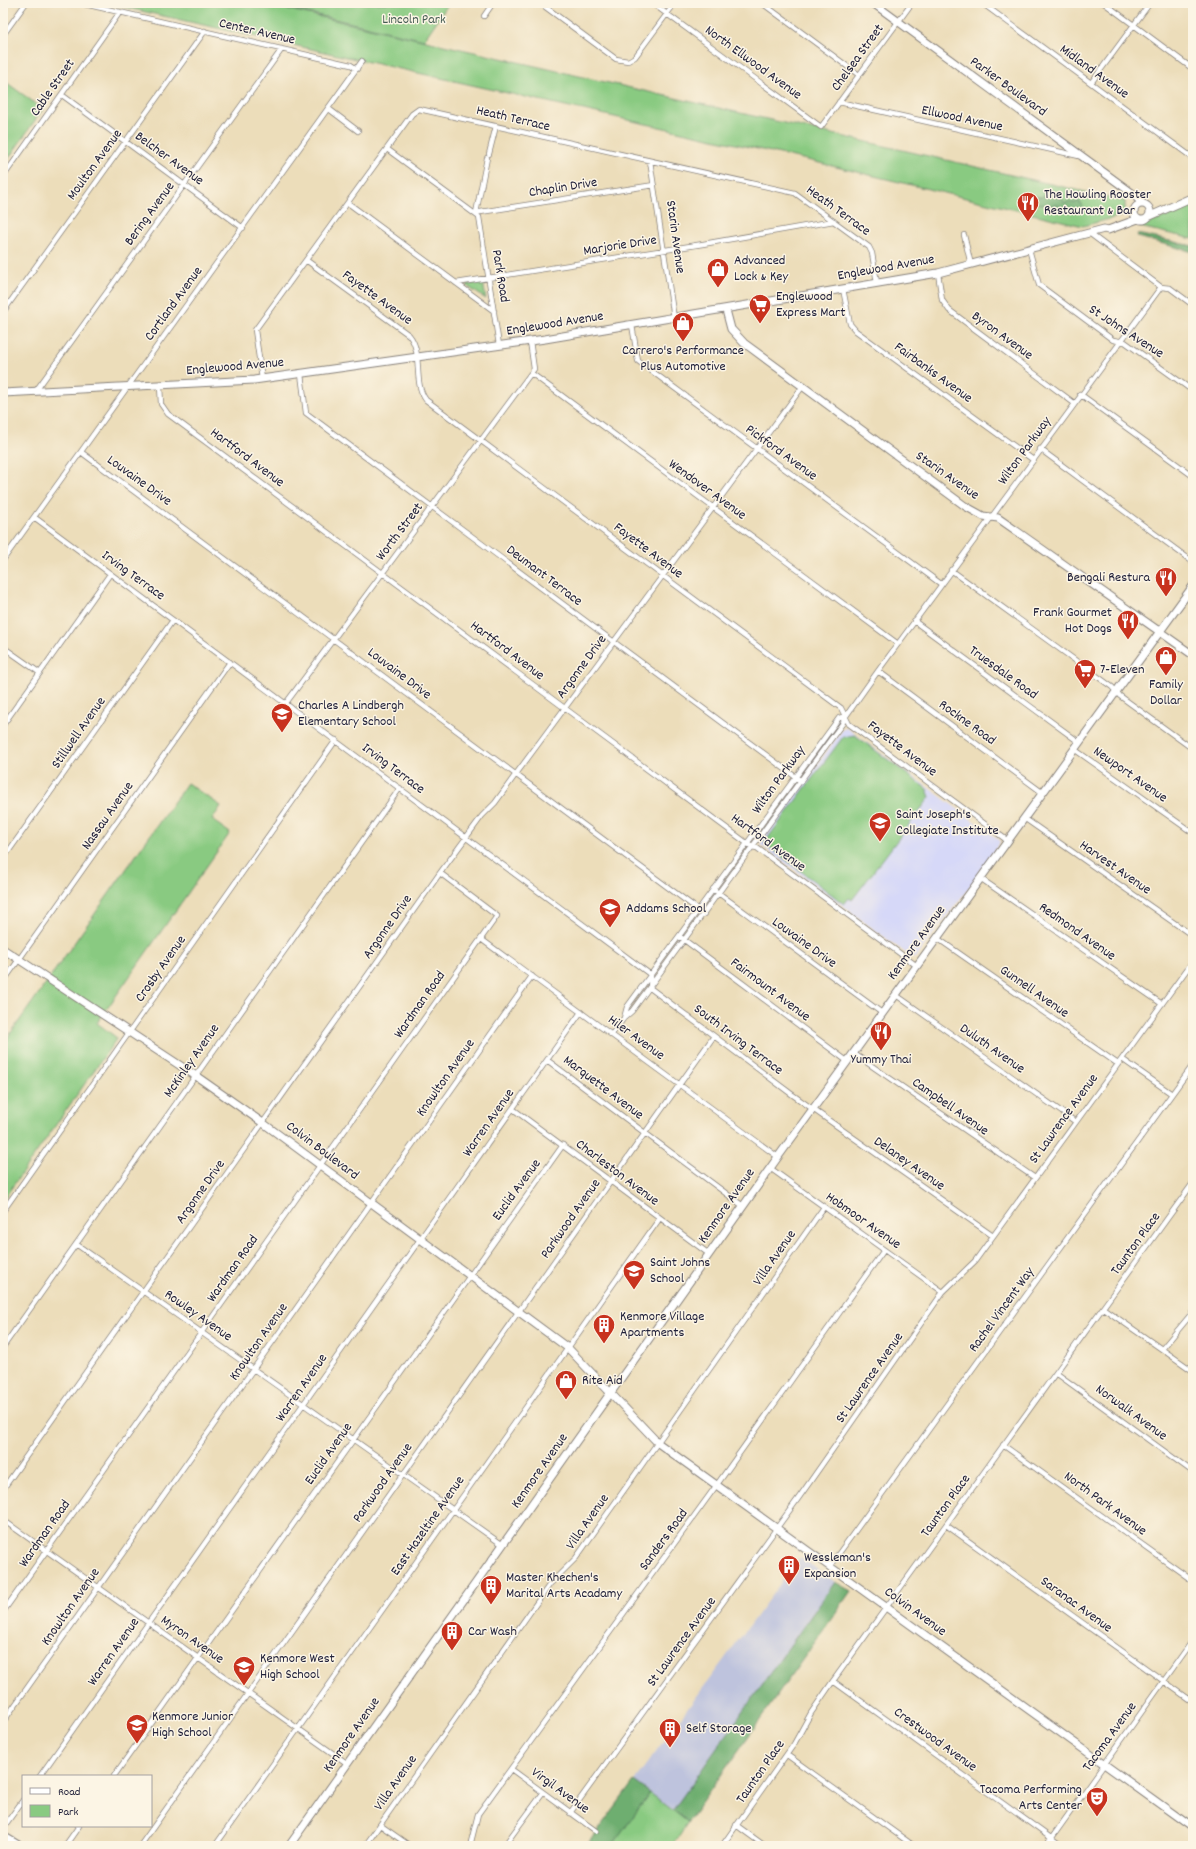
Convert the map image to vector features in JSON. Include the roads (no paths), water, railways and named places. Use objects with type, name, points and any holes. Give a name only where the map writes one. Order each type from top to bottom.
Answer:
[{"type":"street","points":[[3,35],[26,3]]},
{"type":"street","name":"Center Avenue","points":[[80,3],[351,65],[357,69]]},
{"type":"street","points":[[484,16],[493,3]]},
{"type":"street","points":[[540,3],[616,59],[623,62],[635,57],[675,3]]},
{"type":"street","name":"North Ellwood Avenue","points":[[652,3],[821,127]]},
{"type":"street","points":[[762,3],[859,75]]},
{"type":"street","name":"Parker Boulevard","points":[[873,3],[1132,193],[1144,204]]},
{"type":"street","name":"Chelsea Street","points":[[821,127],[912,3]]},
{"type":"street","name":"Midland Avenue","points":[[982,3],[1193,158]]},
{"type":"street","points":[[1104,3],[1193,69]]},
{"type":"street","points":[[1091,83],[1150,3]]},
{"type":"street","name":"Cable Street","points":[[3,177],[120,12]]},
{"type":"street","name":"Moulton Avenue","points":[[3,312],[205,31]]},
{"type":"street","name":"Bering Avenue","points":[[35,392],[282,49]]},
{"type":"street","name":"Cortland Avenue","points":[[3,560],[5,552],[34,517],[329,109],[362,61]]},
{"type":"street","name":"Belcher Avenue","points":[[62,95],[243,228]]},
{"type":"street","name":"Ellwood Avenue","points":[[839,102],[1080,156]]},
{"type":"street","points":[[329,109],[358,131]]},
{"type":"street","name":"Heath Terrace","points":[[262,379],[255,330],[412,114],[418,109],[794,193],[834,221],[871,250],[877,283]]},
{"type":"street","points":[[387,149],[475,213],[496,126]]},
{"type":"street","name":"Starin Avenue","points":[[650,161],[674,318]]},
{"type":"street","name":"Chaplin Drive","points":[[475,213],[654,185]]},
{"type":"street","points":[[1128,191],[1133,202],[1135,214]]},
{"type":"street","name":"Englewood Avenue","points":[[1135,214],[1143,220],[1166,208],[1193,197]]},
{"type":"street","points":[[348,203],[494,311]]},
{"type":"street","points":[[1144,204],[1166,208]]},
{"type":"street","points":[[1144,204],[1150,212],[1148,217]]},
{"type":"street","name":"Englewood Avenue","points":[[3,393],[160,386],[262,379],[530,341],[726,310],[938,273],[971,265],[1104,229],[1112,229],[1135,214],[1137,205],[1144,204]]},
{"type":"street","name":"Park Road","points":[[475,213],[479,217],[499,345]]},
{"type":"street","name":"Marjorie Drive","points":[[456,283],[834,221]]},
{"type":"street","points":[[1089,233],[1161,287],[1170,288],[1193,305]]},
{"type":"street","points":[[964,235],[971,265]]},
{"type":"street","name":"St Johns Avenue","points":[[1030,249],[1039,285],[1113,340],[1125,342],[1193,391]]},
{"type":"street","name":"Fayette Avenue","points":[[306,260],[409,335],[414,343],[423,396],[481,441],[841,708],[849,724],[1008,841]]},
{"type":"street","name":"Byron Avenue","points":[[938,273],[942,300],[949,310],[1074,402]]},
{"type":"street","points":[[1161,287],[1080,394],[1193,476]]},
{"type":"street","name":"Fairbanks Avenue","points":[[843,289],[849,320],[856,331],[1032,459]]},
{"type":"street","name":"Starin Avenue","points":[[726,310],[731,329],[736,336],[965,506],[983,516],[998,518],[1193,655]]},
{"type":"street","name":"Pickford Avenue","points":[[632,325],[638,361],[941,584]]},
{"type":"street","points":[[530,341],[534,368],[531,373]]},
{"type":"street","name":"Worth Street","points":[[286,703],[531,373]]},
{"type":"street","name":"Wendover Avenue","points":[[531,373],[898,644]]},
{"type":"street","name":"Deumant Terrace","points":[[301,374],[306,413],[801,781]]},
{"type":"street","name":"Hartford Avenue","points":[[160,386],[162,404],[168,414],[752,847],[757,848],[917,966]]},
{"type":"street","name":"Argonne Drive","points":[[3,1490],[440,873],[516,774],[803,386]]},
{"type":"street","name":"Wilton Parkway","points":[[612,1034],[624,1018],[632,1012],[685,941],[842,724],[846,716],[914,621],[1080,394]]},
{"type":"street","points":[[1040,449],[1193,562]]},
{"type":"street","name":"Louvaine Drive","points":[[81,452],[704,914]]},
{"type":"street","name":"Irving Terrace","points":[[34,517],[651,975]]},
{"type":"street","points":[[951,570],[1193,749]]},
{"type":"street","points":[[3,725],[110,574]]},
{"type":"street","name":"Kenmore Avenue","points":[[289,1846],[812,1109],[1193,586]]},
{"type":"street","name":"Stillwell Avenue","points":[[3,859],[173,620]]},
{"type":"street","name":"Truesdale Road","points":[[914,621],[1079,742]]},
{"type":"street","points":[[3,647],[40,674]]},
{"type":"street","name":"Nassau Avenue","points":[[3,982],[230,662]]},
{"type":"street","name":"Rockne Road","points":[[878,671],[1043,793]]},
{"type":"street","name":"Wilton Parkway","points":[[624,1018],[628,1007],[795,776],[840,718],[846,716]]},
{"type":"street","name":"Crosby Avenue","points":[[3,1211],[336,740]]},
{"type":"street","name":"Newport Avenue","points":[[1074,749],[1193,833]]},
{"type":"street","name":"McKinley Avenue","points":[[3,1347],[400,788]]},
{"type":"street","name":"Harvest Avenue","points":[[1024,818],[1193,936]]},
{"type":"street","name":"Wardman Road","points":[[3,1612],[497,916],[440,873]]},
{"type":"street","name":"Redmond Avenue","points":[[980,878],[1162,1004]]},
{"type":"street","name":"Louvaine Drive","points":[[713,890],[882,1014]]},
{"type":"street","name":"Fairmount Avenue","points":[[679,936],[847,1061]]},
{"type":"street","name":"Gunnell Avenue","points":[[937,938],[1118,1064]]},
{"type":"street","name":"Hiler Avenue","points":[[481,939],[778,1157]]},
{"type":"street","name":"Colvin Boulevard","points":[[3,949],[196,1076],[263,1123],[568,1348],[610,1394]]},
{"type":"street","name":"St Lawrence Avenue","points":[[570,1813],[776,1528],[943,1292],[971,1266],[1193,961]]},
{"type":"street","points":[[650,988],[651,975]]},
{"type":"street","name":"Knowlton Avenue","points":[[3,1722],[532,976]]},
{"type":"street","name":"South Irving Terrace","points":[[650,988],[812,1109]]},
{"type":"street","name":"Duluth Avenue","points":[[896,995],[1076,1122]]},
{"type":"street","name":"Warren Avenue","points":[[41,1775],[582,1012]]},
{"type":"street","name":"Parkwood Avenue","points":[[140,1846],[714,1036]]},
{"type":"street","name":"Campbell Avenue","points":[[853,1053],[1035,1178]]},
{"type":"street","points":[[1122,1059],[1172,1094]]},
{"type":"street","name":"Marquette Avenue","points":[[547,1060],[743,1206]]},
{"type":"street","name":"Rachel Vincent Way","points":[[829,1567],[1193,1065]]},
{"type":"street","name":"Charleston Avenue","points":[[513,1109],[708,1254]]},
{"type":"street","name":"Delaney Avenue","points":[[812,1109],[993,1236]]},
{"type":"street","name":"Euclid Avenue","points":[[115,1775],[563,1145]]},
{"type":"street","name":"Hobmoor Avenue","points":[[770,1168],[943,1292]]},
{"type":"street","name":"Taunton Place","points":[[722,1846],[787,1755],[811,1713],[833,1681],[1193,1183]]},
{"type":"street","name":"Villa Avenue","points":[[365,1846],[550,1584],[573,1562],[824,1207]]},
{"type":"street","name":"East Hazeltine Avenue","points":[[215,1846],[660,1218]]},
{"type":"street","name":"Rowley Avenue","points":[[76,1244],[503,1545]]},
{"type":"street","name":"Sanders Road","points":[[470,1846],[478,1814],[716,1486],[884,1250]]},
{"type":"street","points":[[1103,1308],[1193,1371]]},
{"type":"street","points":[[1162,1349],[1193,1312]]},
{"type":"street","name":"Norwalk Avenue","points":[[1056,1373],[1193,1472]]},
{"type":"street","name":"Colvin Avenue","points":[[610,1394],[658,1442],[716,1486],[1193,1828]]},
{"type":"street","name":"North Park Avenue","points":[[1004,1445],[1193,1581]]},
{"type":"street","name":"Myron Avenue","points":[[3,1520],[348,1764]]},
{"type":"street","name":"Saranac Avenue","points":[[946,1525],[1193,1702]]},
{"type":"street","name":"Tacoma Avenue","points":[[1046,1846],[1193,1640]]},
{"type":"street","name":"Crestwood Avenue","points":[[833,1681],[1062,1846]]},
{"type":"street","points":[[787,1755],[914,1846]]},
{"type":"street","name":"Virgil Avenue","points":[[511,1769],[596,1831]]},
{"type":"street","points":[[504,1846],[543,1793]]},
{"type":"street","points":[[3,1828],[22,1801]]},
{"type":"street","points":[[380,1825],[410,1846]]},
{"type":"street","points":[[736,1826],[765,1846]]},
{"type":"street","points":[[65,1846],[78,1827]]},
{"type":"street","points":[[3,1836],[20,1846]]},
{"type":"place","name":"The Howling Rooster Restaurant & Bar","points":[[1028,222]]},
{"type":"place","name":"Advanced Lock & Key","points":[[718,288]]},
{"type":"place","name":"Englewood Express Mart","points":[[760,324]]},
{"type":"place","name":"Carrero's Performance Plus Automotive","points":[[683,342]]},
{"type":"place","name":"Bengali Restura","points":[[1166,598]]},
{"type":"place","name":"Frank Gourmet Hot Dogs","points":[[1128,640]]},
{"type":"place","name":"Family Dollar","points":[[1166,676]]},
{"type":"place","name":"7-Eleven","points":[[1085,690]]},
{"type":"place","name":"Charles A Lindbergh Elementary School","points":[[282,734]]},
{"type":"place","name":"Saint Joseph's Collegiate Institute","points":[[880,842]]},
{"type":"place","name":"Addams School","points":[[610,928]]},
{"type":"place","name":"Yummy Thai","points":[[881,1052]]},
{"type":"place","name":"Saint Johns School","points":[[634,1290]]},
{"type":"place","name":"Kenmore Village Apartments","points":[[604,1344]]},
{"type":"place","name":"Rite Aid","points":[[566,1400]]},
{"type":"place","name":"Wessleman's Expansion","points":[[789,1586]]},
{"type":"place","name":"Master Khechen's Marital Arts Acadamy","points":[[491,1606]]},
{"type":"place","name":"Car Wash","points":[[452,1652]]},
{"type":"place","name":"Kenmore West High School","points":[[244,1686]]},
{"type":"place","name":"Kenmore Junior High School","points":[[137,1744]]},
{"type":"place","name":"Self Storage","points":[[670,1748]]},
{"type":"place","name":"Tacoma Performing Arts Center","points":[[1097,1818]]},
{"type":"park label","name":"Lincoln Park","points":[[414,20]]}]
